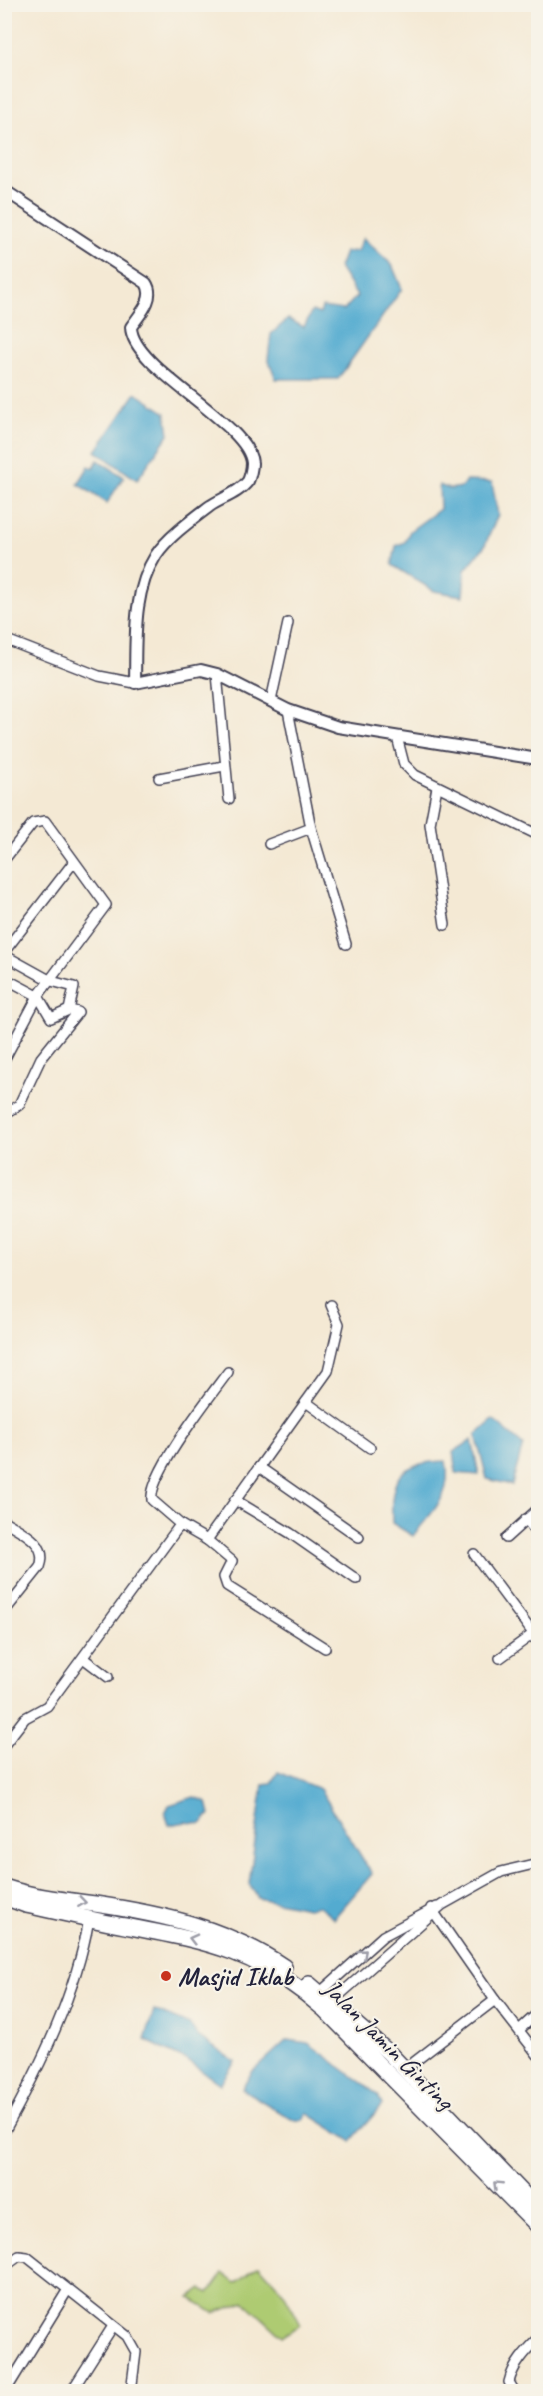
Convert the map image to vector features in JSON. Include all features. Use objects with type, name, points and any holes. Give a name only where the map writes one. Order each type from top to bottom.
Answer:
[{"type":"highway","name":"Jalan Jamin Ginting","points":[[4,1887],[36,1896],[184,1921],[263,1953],[405,2069],[538,2209]]},
{"type":"highway","name":"Jalan Jamin Ginting","points":[[4,1897],[94,1920],[220,1946],[263,1965],[322,2001],[538,2226]]},
{"type":"street","points":[[4,190],[146,283],[150,289],[149,298],[131,327],[133,340],[161,370],[239,438],[252,463],[249,479],[241,488],[211,506],[169,542],[152,563],[140,592],[135,683]]},
{"type":"street","points":[[271,701],[288,622]]},
{"type":"street","points":[[4,639],[99,676],[135,683],[201,670],[217,674],[288,710],[338,727],[538,759]]},
{"type":"street","points":[[217,674],[224,766],[229,799]]},
{"type":"street","points":[[288,710],[311,828],[346,944]]},
{"type":"street","points":[[397,737],[407,768],[437,787],[538,835]]},
{"type":"street","points":[[159,778],[224,766]]},
{"type":"street","points":[[437,787],[430,824],[445,925]]},
{"type":"street","points":[[4,860],[33,823],[45,821],[73,863],[106,904],[38,996],[4,1060]]},
{"type":"street","points":[[269,844],[311,828]]},
{"type":"street","points":[[69,1010],[74,987],[51,981],[4,954],[73,863]]},
{"type":"street","points":[[4,978],[38,996],[51,1018],[69,1010],[78,1012],[41,1058],[19,1105],[4,1114]]},
{"type":"street","points":[[207,1540],[331,1365],[339,1324],[331,1305]]},
{"type":"street","points":[[228,1372],[173,1450],[151,1492],[152,1500],[181,1525],[207,1540],[232,1561],[224,1577],[227,1586],[325,1648]]},
{"type":"street","points":[[306,1402],[370,1448]]},
{"type":"street","points":[[259,1467],[359,1537]]},
{"type":"street","points":[[235,1500],[290,1533],[356,1579]]},
{"type":"street","points":[[506,1538],[538,1509]]},
{"type":"street","points":[[526,1519],[538,1535]]},
{"type":"street","points":[[4,1521],[34,1540],[40,1547],[43,1559],[40,1567],[4,1612]]},
{"type":"street","points":[[4,1746],[25,1718],[47,1706],[181,1525]]},
{"type":"street","points":[[474,1554],[536,1637],[500,1658]]},
{"type":"street","points":[[82,1658],[108,1677]]},
{"type":"street","points":[[322,2001],[383,1936],[433,1911],[501,1872],[538,1863]]},
{"type":"street","points":[[322,2001],[394,1945],[433,1911]]},
{"type":"street","points":[[433,1911],[495,2000],[538,2055]]},
{"type":"street","points":[[4,2132],[29,2087],[64,2010],[94,1920]]},
{"type":"street","points":[[405,2069],[495,2000]]},
{"type":"street","points":[[519,2030],[538,2013]]},
{"type":"street","points":[[4,2267],[19,2256],[27,2257],[131,2341],[136,2352],[131,2391]]},
{"type":"street","points":[[6,2391],[67,2290]]},
{"type":"street","points":[[71,2391],[113,2326]]},
{"type":"street","points":[[515,2391],[509,2382],[510,2377],[523,2354],[538,2339]]},
{"type":"green space","points":[[259,2265],[284,2293],[301,2325],[282,2336],[245,2302],[214,2313],[190,2298],[202,2289],[209,2293],[223,2273],[236,2283]]},
{"type":"water","points":[[363,238],[392,265],[402,289],[338,379],[276,379],[268,359],[271,334],[288,319],[304,327],[312,311],[320,314],[322,307],[344,310],[357,296],[339,268],[345,252],[357,251]]},
{"type":"water","points":[[136,393],[166,413],[169,434],[137,480],[96,451]]},
{"type":"water","points":[[98,460],[124,477],[107,503],[78,484],[89,466],[93,468]]},
{"type":"water","points":[[466,481],[492,482],[498,515],[484,547],[465,570],[463,596],[434,591],[392,565],[396,546],[405,542],[410,531],[440,509],[439,485],[449,489],[462,487]]},
{"type":"water","points":[[493,1420],[523,1445],[512,1485],[487,1479],[476,1435]]},
{"type":"water","points":[[472,1440],[479,1475],[456,1473],[453,1452]]},
{"type":"water","points":[[446,1461],[447,1484],[444,1493],[440,1502],[413,1536],[392,1523],[393,1494],[400,1475],[417,1465]]},
{"type":"water","points":[[278,1772],[320,1789],[372,1874],[334,1918],[319,1906],[307,1908],[258,1898],[249,1884],[263,1784],[271,1783]]},
{"type":"water","points":[[194,1797],[207,1802],[210,1814],[201,1824],[186,1822],[169,1825],[165,1813],[169,1805]]},
{"type":"water","points":[[154,2010],[190,2025],[198,2036],[235,2062],[220,2084],[186,2060],[145,2040]]},
{"type":"water","points":[[287,2040],[308,2043],[378,2095],[382,2105],[351,2141],[307,2113],[303,2120],[293,2120],[242,2089],[252,2072]]},
{"type":"place","name":"Masjid Iklab","points":[[166,1976]]}]
